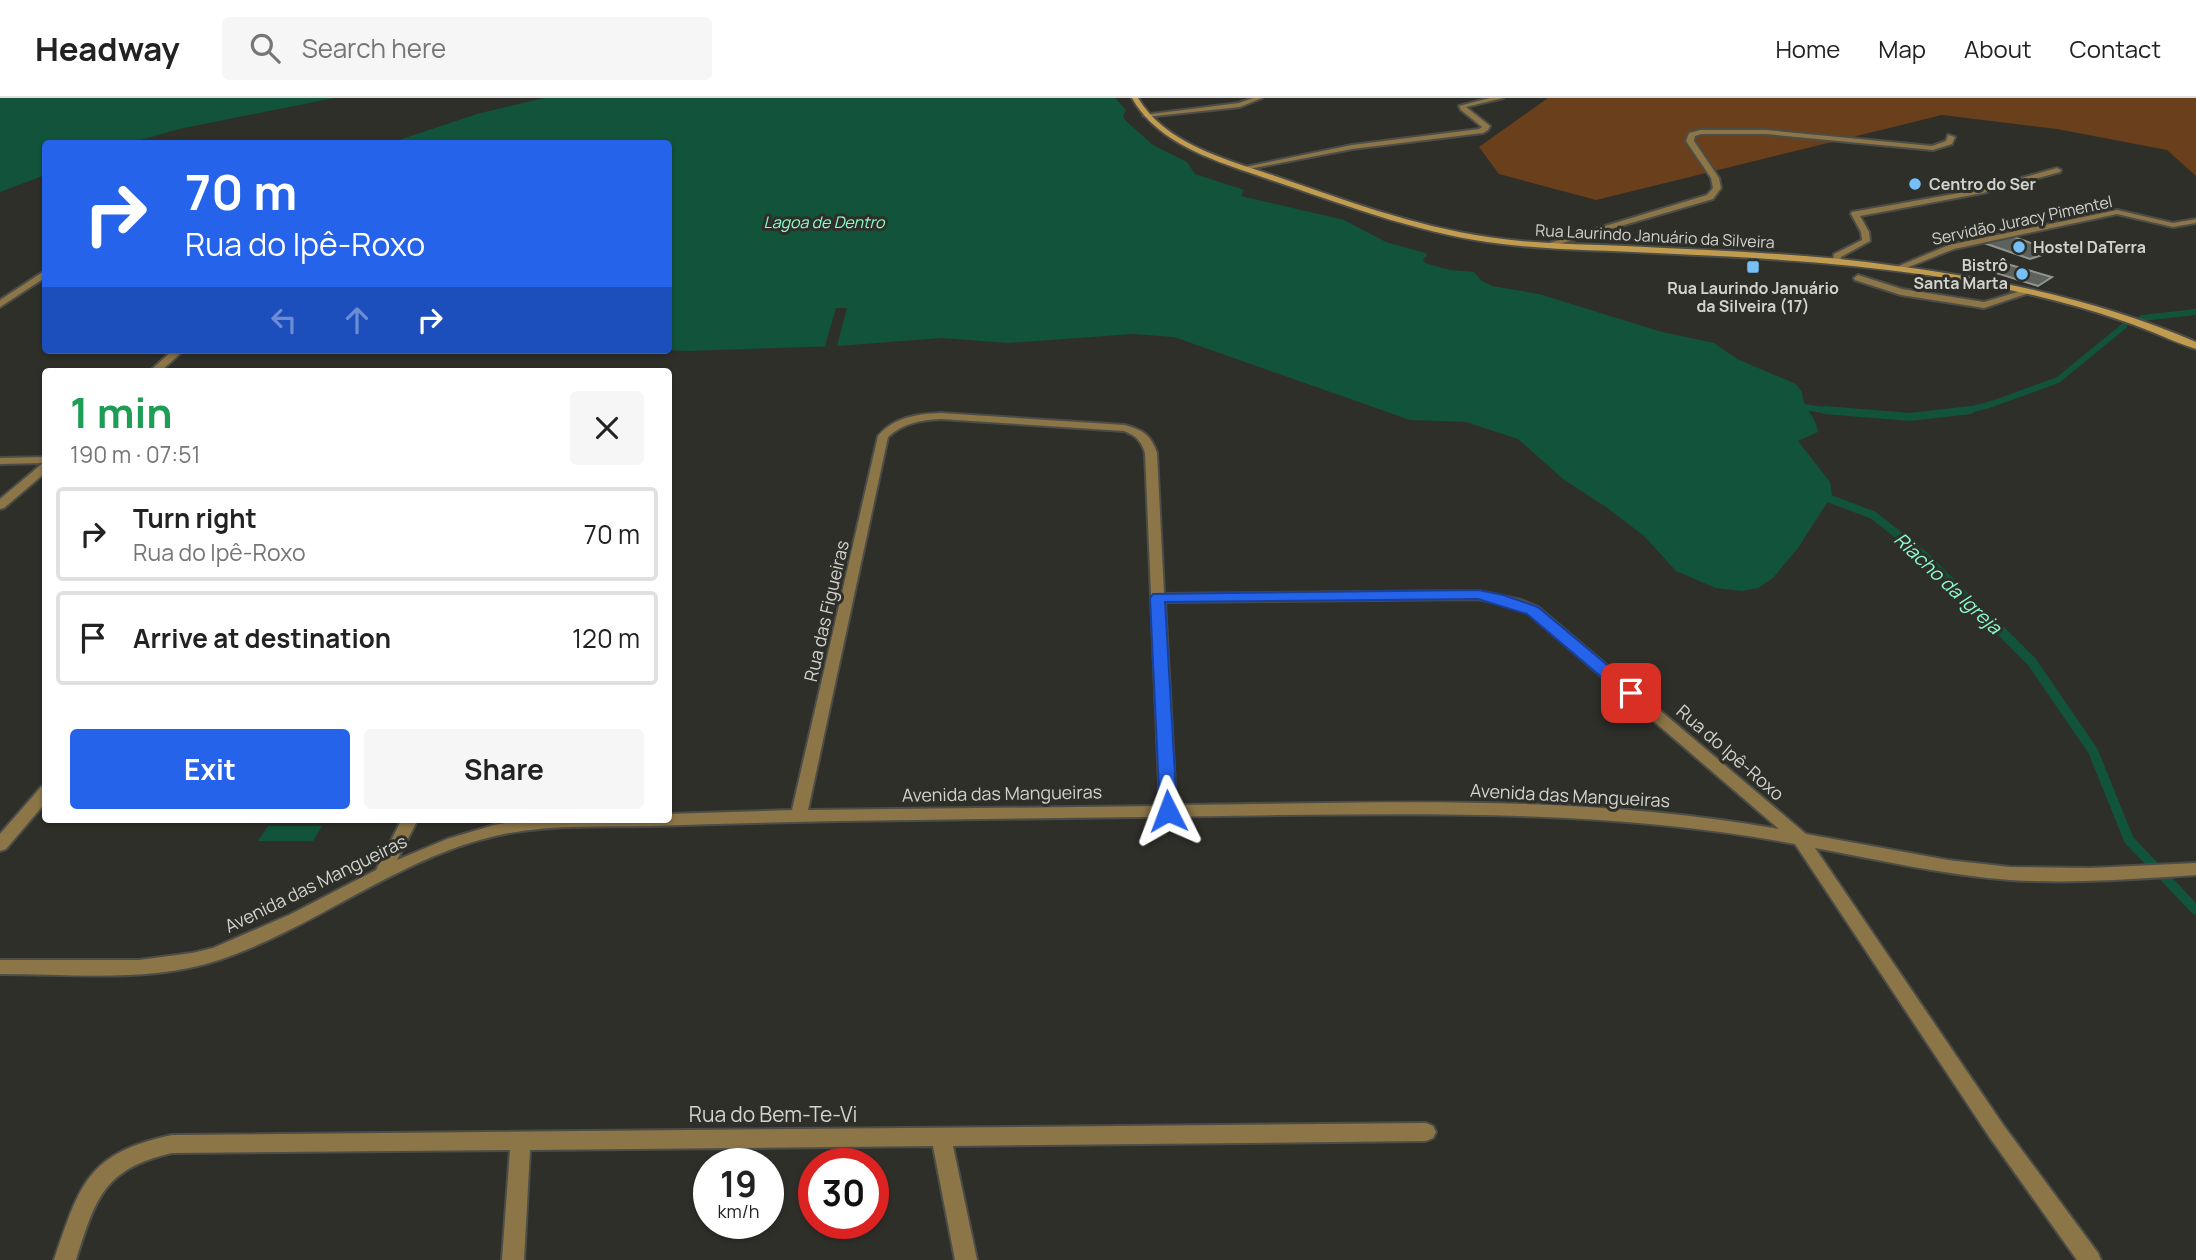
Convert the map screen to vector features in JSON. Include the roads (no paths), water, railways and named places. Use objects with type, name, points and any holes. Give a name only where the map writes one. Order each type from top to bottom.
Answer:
[{"type":"main road","name":"Rua Laurindo Januário da Silveira","points":[[1135,98],[1146,115],[1192,146],[1244,168],[1435,228],[1488,239],[1552,245],[1837,261],[1898,268],[2024,292],[2103,312],[2196,346]]},
{"type":"street","points":[[1146,115],[1240,106],[1259,98]]},
{"type":"street","points":[[1244,168],[1352,147],[1480,131],[1486,129],[1486,126],[1462,106],[1500,98]]},
{"type":"street","points":[[1552,245],[1710,197],[1717,188],[1715,178],[1690,141],[1692,135],[1700,132],[1766,132],[1933,148],[1949,142],[1951,137]]},
{"type":"street","points":[[1837,261],[1842,253],[1866,241],[1855,214],[1983,191],[2057,170]]},
{"type":"street","name":"Servidão Juracy Pimentel","points":[[1898,268],[1952,247],[2116,212],[2173,225],[2196,221]]},
{"type":"street","points":[[0,304],[42,276]]},
{"type":"street","points":[[1858,278],[1901,292],[1983,304],[2024,292]]},
{"type":"street","points":[[158,368],[174,354]]},
{"type":"street","name":"Rua das Figueiras","points":[[799,816],[883,436],[902,422],[919,417],[941,416],[1107,426],[1139,433],[1147,441],[1152,453],[1158,598]]},
{"type":"street","points":[[0,461],[42,460]]},
{"type":"street","points":[[0,505],[42,469]]},
{"type":"street","name":"Rua do Ipê-Roxo","points":[[1158,598],[1478,595],[1516,603],[1547,621],[1800,838],[1997,1132],[2090,1260]]},
{"type":"street","points":[[1158,598],[1168,811]]},
{"type":"street","points":[[0,845],[42,796]]},
{"type":"street","name":"Avenida das Mangueiras","points":[[672,820],[799,816],[1495,809],[1690,822],[1800,838],[1984,871],[2075,874],[2191,870]]},
{"type":"street","points":[[383,872],[408,823]]},
{"type":"street","name":"Avenida das Mangueiras","points":[[0,967],[159,965],[187,962],[253,939],[383,872],[467,836],[506,826],[594,823]]},
{"type":"street","name":"Rua do Bem-Te-Vi","points":[[65,1260],[86,1199],[100,1177],[123,1158],[146,1148],[172,1144],[1426,1132]]},
{"type":"street","points":[[941,1136],[966,1260]]},
{"type":"street","points":[[513,1260],[521,1140]]},
{"type":"water","points":[[0,98],[334,98],[179,129],[140,140],[42,140],[42,176],[0,192]]},
{"type":"water","name":"Lagoa de Dentro","points":[[544,98],[1115,98],[1126,110],[1123,117],[1126,121],[1153,145],[1187,162],[1195,174],[1244,190],[1241,196],[1344,220],[1386,242],[1425,253],[1425,263],[1450,270],[1474,272],[1482,281],[1492,286],[1539,294],[1662,332],[1714,343],[1737,359],[1796,384],[1802,392],[1804,403],[1818,432],[1798,441],[1830,482],[1832,495],[1798,548],[1773,578],[1758,588],[1742,591],[1716,588],[1676,571],[1644,536],[1563,479],[1518,439],[1466,422],[1410,420],[1174,337],[1133,334],[1008,343],[942,338],[837,346],[672,350],[672,140],[399,140],[477,114]]},
{"type":"water","points":[[268,826],[322,826],[313,841],[258,841]]},
{"type":"waterway","points":[[2142,318],[2196,312]]},
{"type":"waterway","points":[[1969,410],[2058,380],[2124,326]]},
{"type":"waterway","points":[[1796,406],[1839,412]]},
{"type":"waterway","points":[[1825,410],[1910,417],[1969,410]]},
{"type":"waterway","points":[[1962,412],[1969,410]]},
{"type":"waterway","name":"Riacho da Igreja","points":[[1817,494],[1873,515],[1925,556],[2002,632]]},
{"type":"waterway","name":"Riacho da Igreja","points":[[2002,632],[2032,662],[2093,751],[2129,840],[2196,910]]},
{"type":"place","name":"Centro do Ser","points":[[1915,184]]},
{"type":"place","name":"Hostel DaTerra","points":[[2019,247]]},
{"type":"place","name":"Rua Laurindo Januário da Silveira (17)","points":[[1753,267]]},
{"type":"place","name":"Bistrô Santa Marta","points":[[2022,274]]}]
